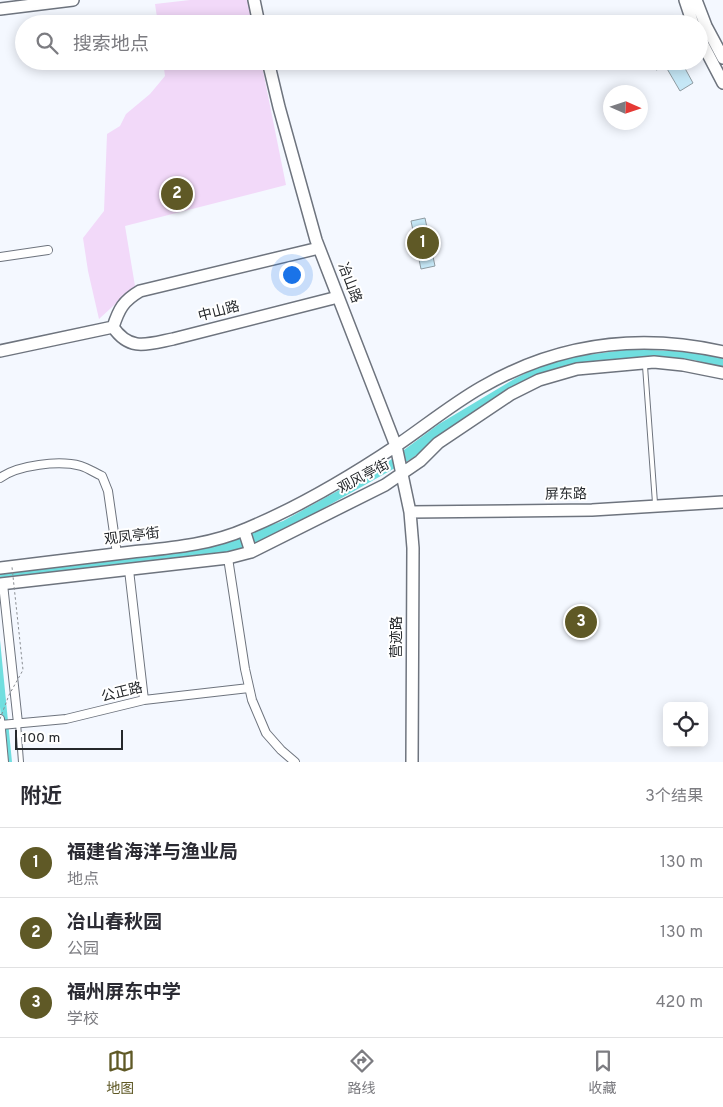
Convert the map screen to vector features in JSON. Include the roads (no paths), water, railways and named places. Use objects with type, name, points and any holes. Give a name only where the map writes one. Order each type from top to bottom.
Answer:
[{"type":"street","points":[[0,9],[73,0]]},
{"type":"street","points":[[254,0],[258,15]]},
{"type":"street","points":[[685,0],[690,15]]},
{"type":"street","points":[[696,0],[702,15]]},
{"type":"street","points":[[708,30],[723,58]]},
{"type":"street","points":[[708,55],[723,83]]},
{"type":"street","name":"冶山路","points":[[270,70],[319,248],[396,446],[410,512]]},
{"type":"street","points":[[0,351],[113,327],[118,313],[126,300],[140,291],[319,248]]},
{"type":"street","points":[[0,257],[48,250]]},
{"type":"street","name":"中山路","points":[[113,327],[121,338],[133,344],[149,344],[338,296]]},
{"type":"street","name":"观风亭街","points":[[244,530],[302,503],[356,472],[482,386],[532,362],[578,349],[633,343],[684,345],[723,352]]},
{"type":"street","name":"观风亭街","points":[[1,584],[228,558],[251,552],[385,484],[420,461],[438,443],[511,394],[539,380],[577,369],[645,363],[683,365],[723,373]]},
{"type":"street","points":[[0,478],[9,472],[28,467],[54,464],[80,466],[102,476],[108,491],[117,554]]},
{"type":"street","name":"屏东路","points":[[410,512],[592,510],[723,502]]},
{"type":"street","name":"营迹路","points":[[410,512],[412,548],[412,762]]},
{"type":"street","points":[[244,530],[251,552]]},
{"type":"street","name":"观凤亭街","points":[[0,568],[213,540],[244,530]]},
{"type":"street","points":[[228,558],[249,688],[266,733],[295,762]]},
{"type":"street","points":[[129,570],[144,700]]},
{"type":"street","points":[[1,584],[14,723]]},
{"type":"street","name":"公正路","points":[[1,725],[66,719],[144,700],[249,688]]},
{"type":"street","points":[[0,719],[4,762]]},
{"type":"lane","points":[[645,363],[655,506]]},
{"type":"lane","points":[[14,723],[21,762]]},
{"type":"water","points":[[631,349],[693,352],[723,358],[723,368],[694,360],[634,359],[507,392],[472,413],[411,459],[260,544],[219,556],[0,581],[0,573],[196,550],[283,521],[381,467],[439,424],[516,378],[542,365],[573,357]]},
{"type":"water","points":[[0,640],[12,762],[5,762],[0,707]]},
{"type":"place","name":"冶山春秋园","points":[[177,194]]},
{"type":"place","name":"福建省海洋与渔业局","points":[[423,243]]},
{"type":"place","name":"福州屏东中学","points":[[581,622]]}]
